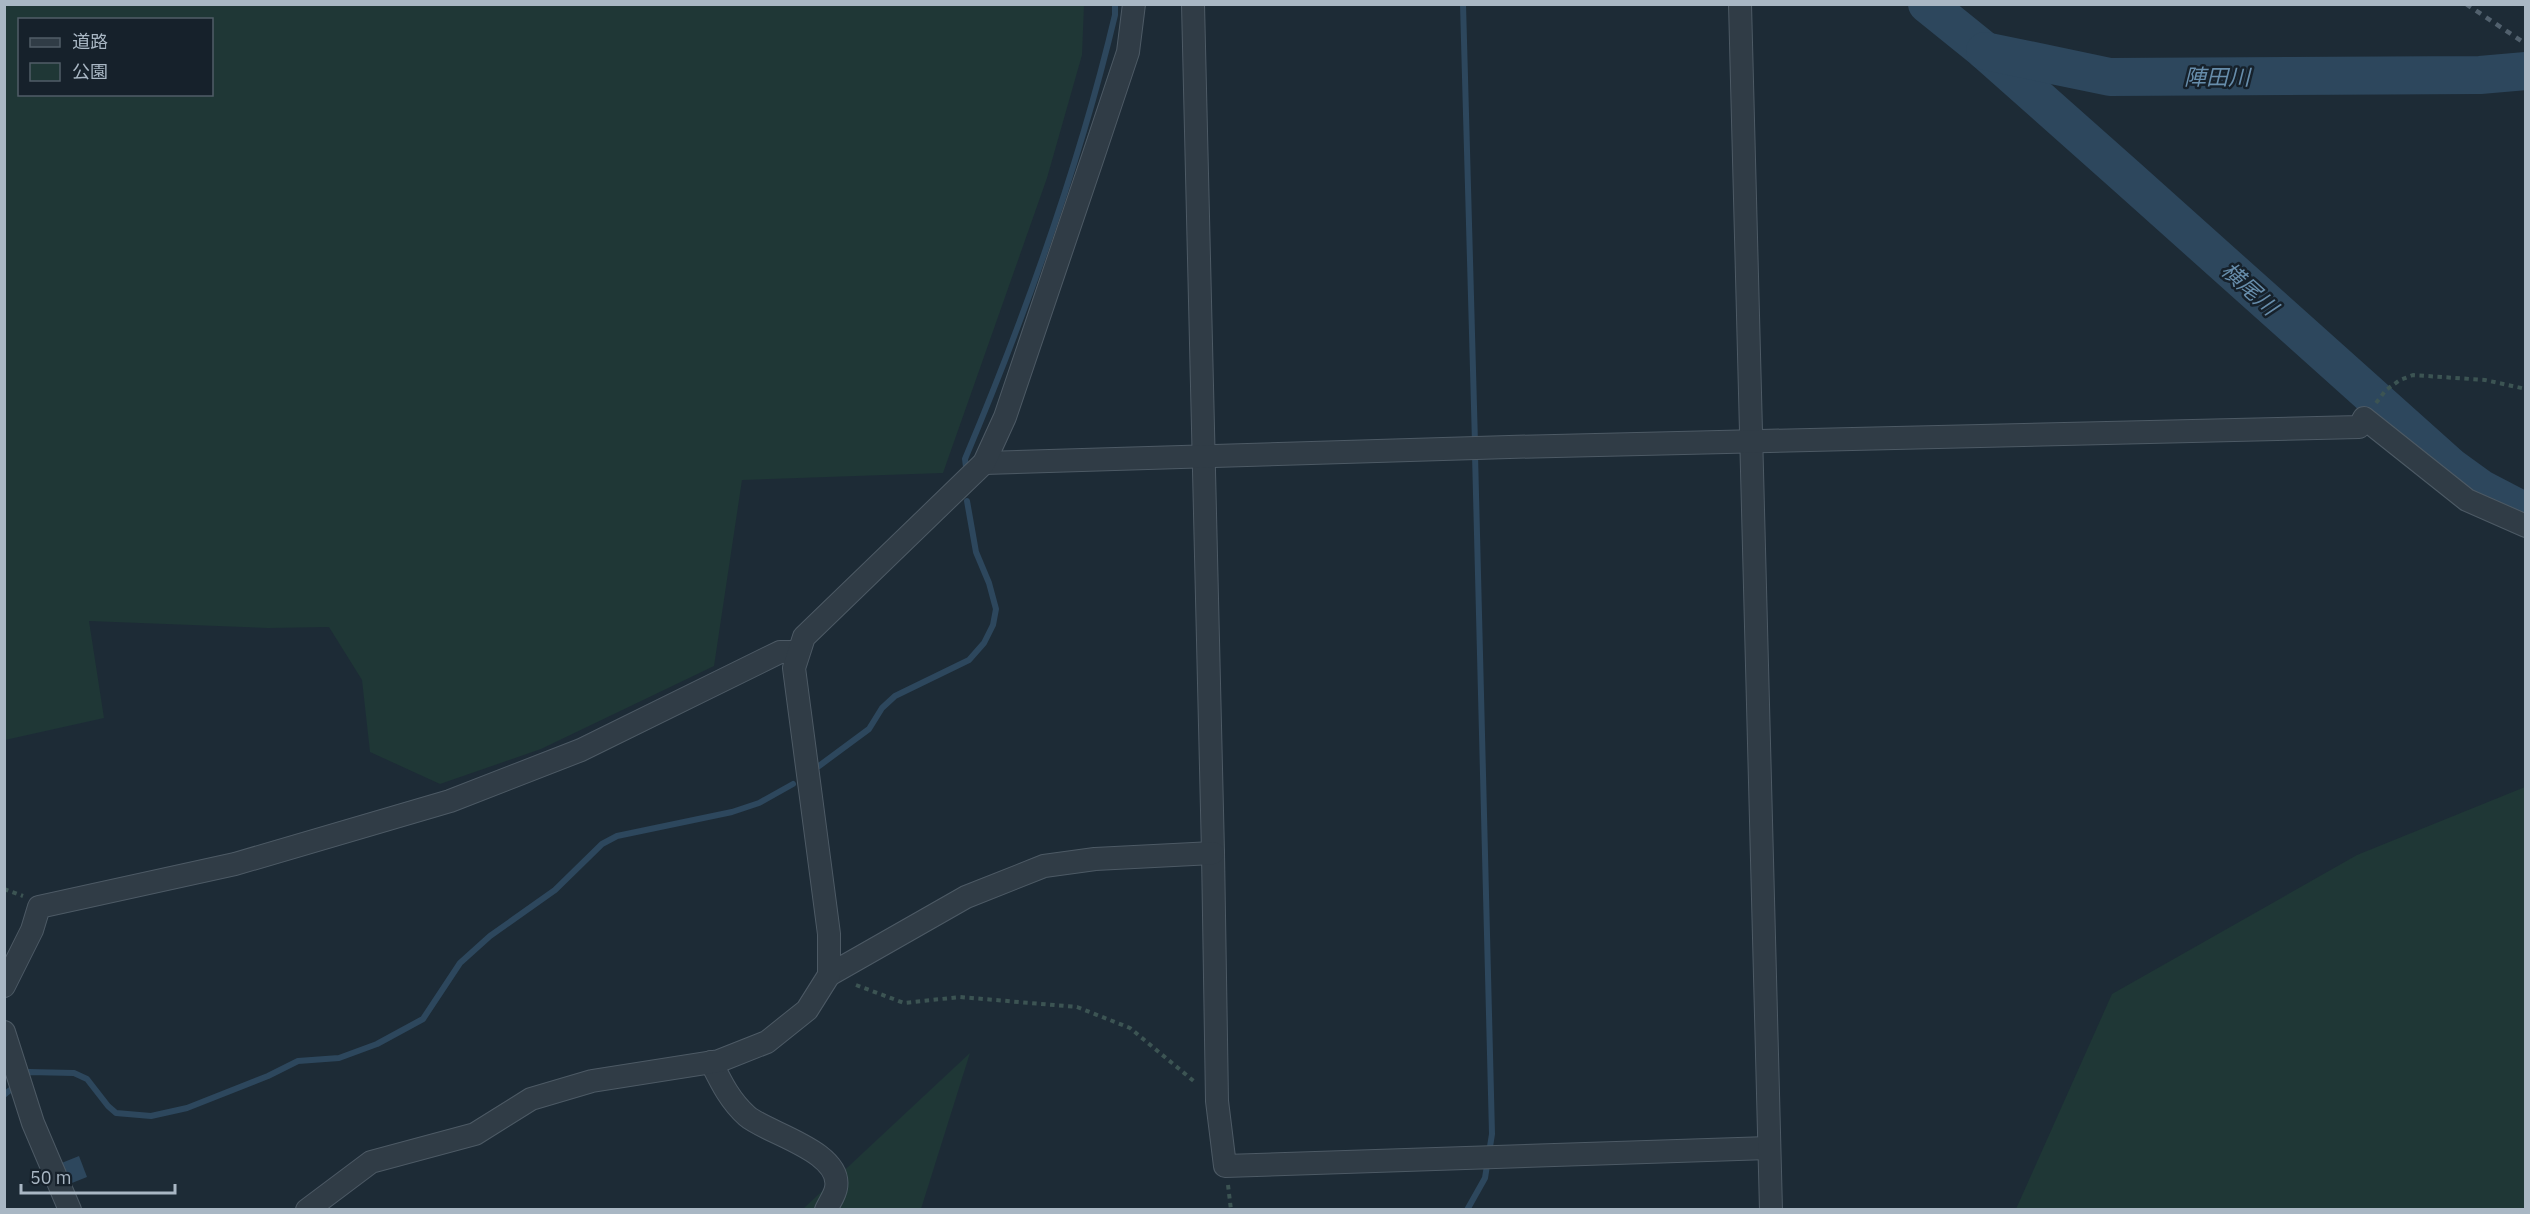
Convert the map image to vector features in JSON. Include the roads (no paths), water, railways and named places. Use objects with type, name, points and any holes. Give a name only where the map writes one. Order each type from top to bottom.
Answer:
[{"type":"street","points":[[830,975],[829,934],[794,668],[797,652],[804,637],[984,463],[1005,417],[1128,52],[1134,4]]},
{"type":"street","points":[[1193,4],[1217,1101],[1225,1166],[1769,1148]]},
{"type":"street","points":[[1740,4],[1749,442],[1771,1209]]},
{"type":"street","points":[[984,463],[2359,427],[2364,418],[2468,500],[2526,526]]},
{"type":"street","points":[[4,986],[32,930],[39,907],[235,864],[450,801],[581,750],[780,652],[797,652]]},
{"type":"street","points":[[307,1209],[371,1162],[475,1134],[531,1099],[592,1081],[711,1062],[767,1042],[807,1010],[830,975],[966,897],[1044,866],[1095,859],[1213,853]]},
{"type":"street","points":[[4,1032],[33,1123],[70,1209]]},
{"type":"street","points":[[711,1062],[729,1098],[749,1118],[795,1139],[823,1159],[834,1175],[836,1188],[826,1209]]},
{"type":"water","points":[[79,1156],[87,1177],[67,1185],[59,1164]]},
{"type":"waterway","points":[[966,467],[965,459],[1009,351],[1068,185],[1101,72],[1115,15],[1115,4]]},
{"type":"waterway","points":[[1463,4],[1475,443]]},
{"type":"waterway","name":"横尾川","points":[[1927,4],[1984,50],[2451,467],[2480,488],[2526,512]]},
{"type":"waterway","name":"陣田川","points":[[1985,51],[2110,77],[2480,75],[2526,71]]},
{"type":"waterway","points":[[1467,1210],[1485,1178],[1492,1134],[1475,454]]},
{"type":"waterway","points":[[819,766],[869,729],[882,708],[895,696],[969,660],[984,643],[993,625],[996,609],[989,583],[976,552],[967,501]]},
{"type":"waterway","points":[[24,1076],[29,1072],[74,1073],[87,1079],[116,1113],[151,1116],[187,1108],[268,1076],[298,1061],[339,1058],[377,1044],[423,1019],[460,963],[490,936],[555,890],[602,844],[617,836],[732,812],[759,803],[793,784]]},
{"type":"waterway","points":[[4,1095],[15,1086]]},
{"type":"railway","points":[[2466,4],[2526,44]]}]
